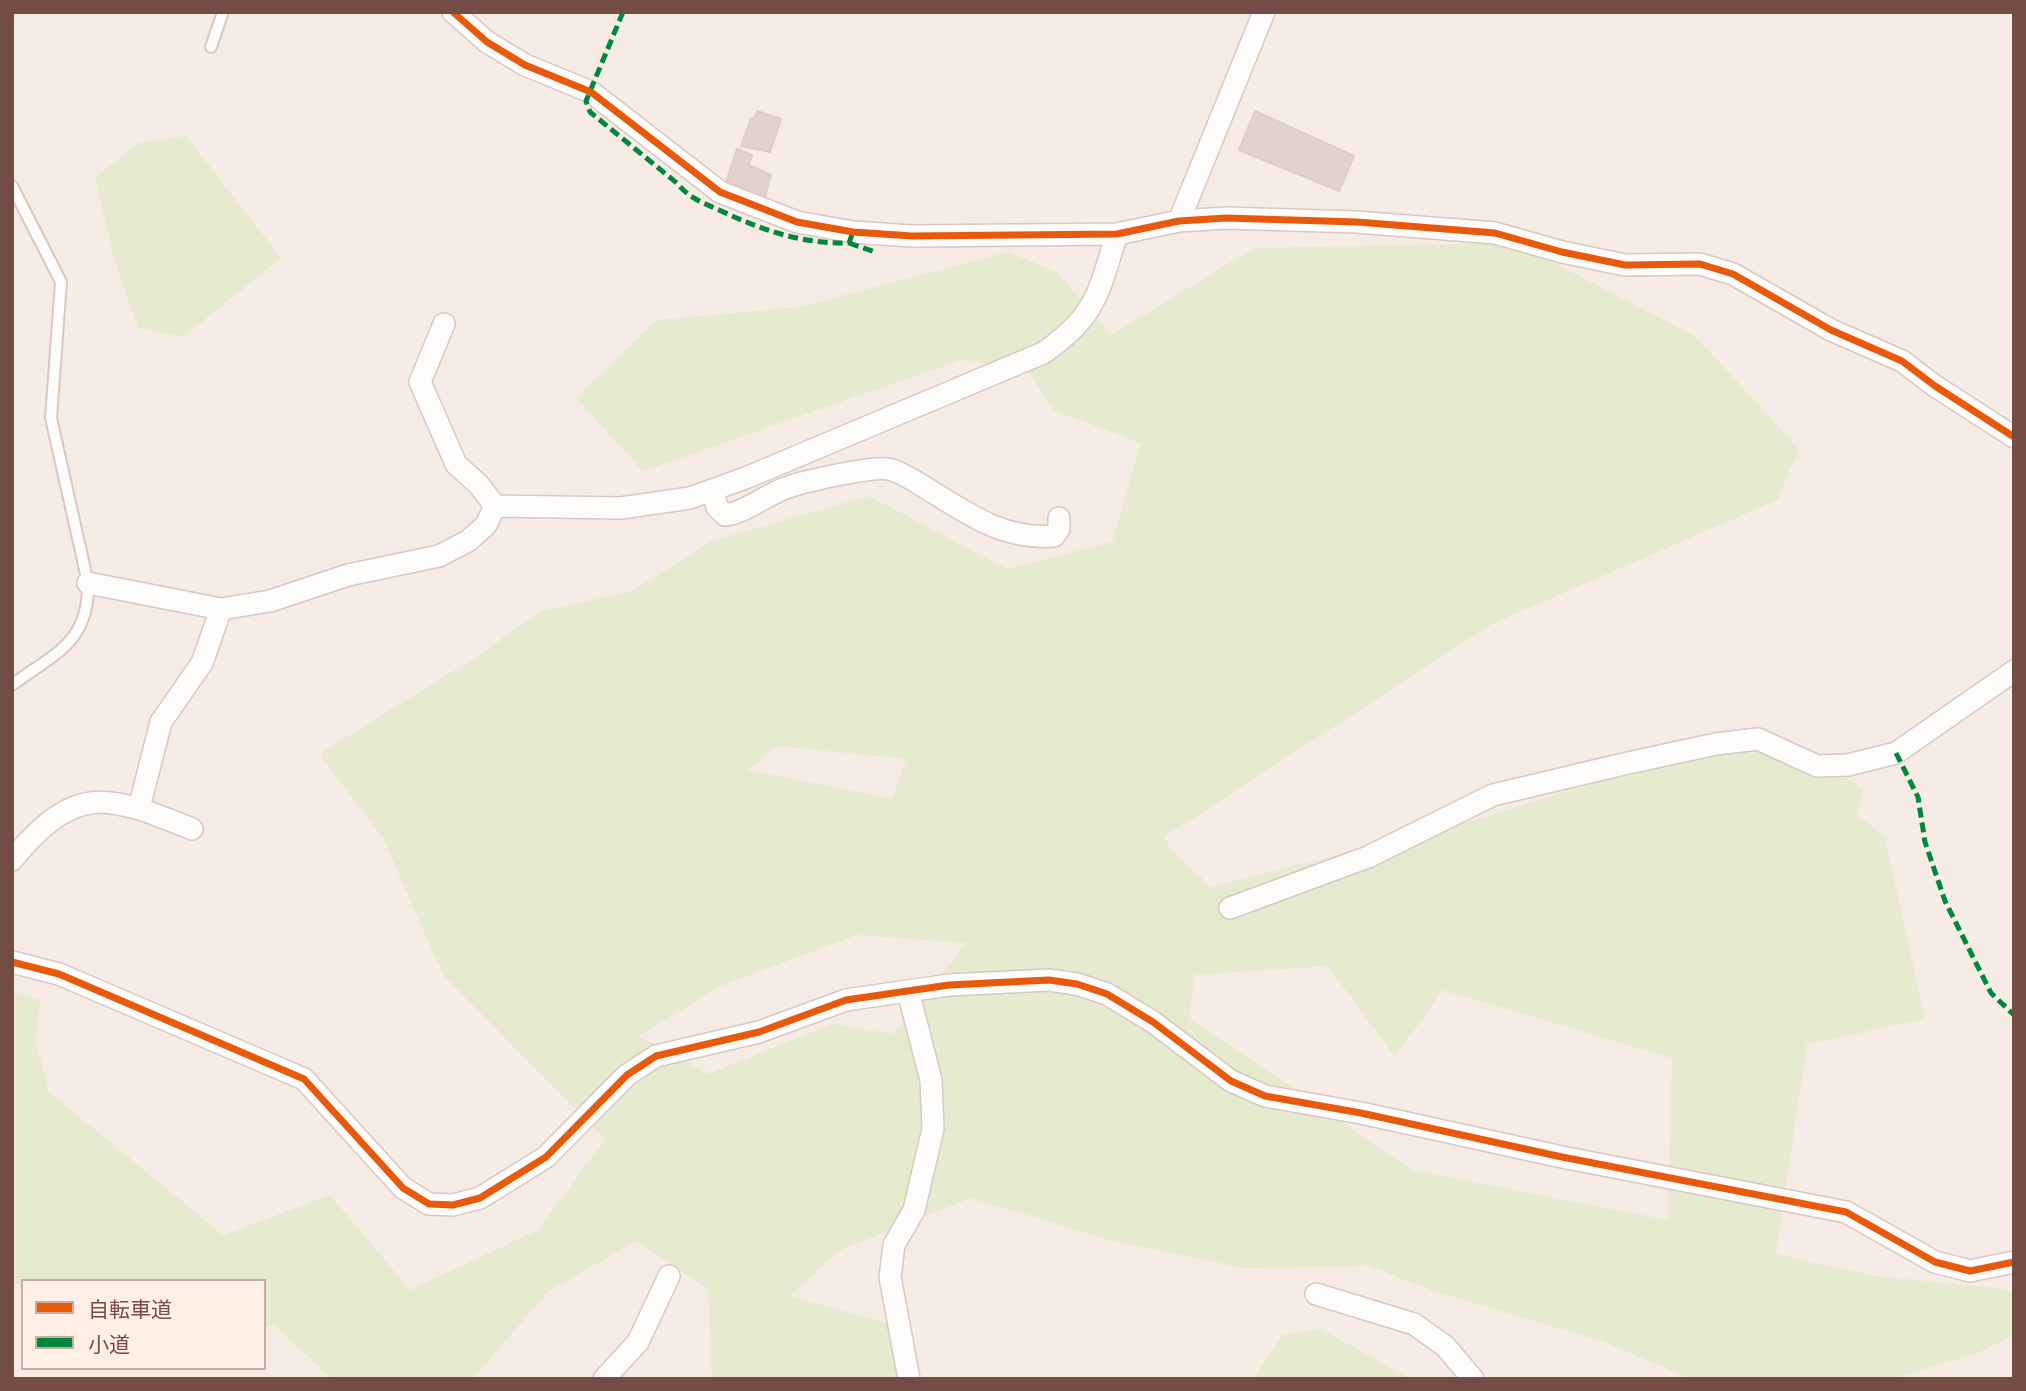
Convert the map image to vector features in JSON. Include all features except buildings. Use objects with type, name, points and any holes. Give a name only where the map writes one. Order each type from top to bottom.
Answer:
[{"type":"street","points":[[453,12],[487,42],[525,65],[591,92],[720,192],[762,211],[797,222],[853,232],[912,236],[1117,233],[1179,221],[1226,218],[1343,222],[1482,232],[1625,265],[1700,264],[1733,274],[1831,330],[1902,361],[1935,386],[2014,437]]},
{"type":"street","points":[[1179,221],[1264,12]]},
{"type":"street","points":[[495,506],[621,508],[653,505],[713,491],[1043,353],[1072,333],[1091,308],[1117,233]]},
{"type":"street","points":[[444,324],[420,382],[456,464],[479,485],[495,506]]},
{"type":"street","points":[[713,491],[717,507],[724,515],[735,514],[784,488],[866,470],[889,469],[982,524],[1011,534],[1054,536],[1059,529],[1059,519]]},
{"type":"street","points":[[88,583],[221,609],[270,601],[348,575],[439,556],[468,541],[486,525],[495,506]]},
{"type":"street","points":[[139,808],[161,722],[202,663],[221,609]]},
{"type":"street","points":[[1230,908],[1368,858],[1493,795],[1628,763],[1716,744],[1758,739],[1817,766],[1847,765],[1896,753],[2014,671]]},
{"type":"street","points":[[12,860],[56,814],[74,805],[100,803],[139,808],[192,829]]},
{"type":"street","points":[[12,962],[59,974],[304,1079],[403,1188],[429,1204],[453,1205],[480,1198],[546,1157],[626,1075],[656,1056],[759,1032],[846,1000],[1020,980],[1077,984],[1107,994],[1153,1022],[1231,1081],[1265,1096],[1361,1113],[1562,1157],[1846,1212],[1935,1262],[1970,1271],[2014,1262]]},
{"type":"street","points":[[908,991],[931,1080],[933,1129],[914,1210],[894,1245],[890,1277],[909,1379]]},
{"type":"street","points":[[604,1379],[638,1342],[669,1276]]},
{"type":"street","points":[[1316,1294],[1414,1324],[1432,1334],[1473,1379]]},
{"type":"lane","points":[[211,47],[223,12]]},
{"type":"lane","points":[[12,186],[61,282],[51,418],[88,583],[89,606],[81,629],[66,646],[12,685]]},
{"type":"green space","points":[[186,136],[281,258],[183,337],[138,328],[114,258],[95,178],[138,143]]},
{"type":"green space","points":[[1515,243],[1695,336],[1799,449],[1777,500],[1492,624],[1164,837],[1172,851],[1211,887],[1478,819],[1696,752],[1794,742],[1863,789],[1857,815],[1885,837],[1925,1019],[1807,1044],[1776,1254],[1875,1276],[2014,1292],[2014,1335],[1977,1353],[1891,1379],[1691,1379],[1604,1342],[1431,1290],[1369,1266],[1243,1268],[1113,1241],[971,1198],[838,1251],[790,1296],[898,1326],[905,1379],[712,1379],[708,1289],[636,1241],[549,1291],[472,1379],[332,1379],[274,1325],[266,1327],[266,1279],[21,1279],[21,1286],[12,1280],[12,990],[41,1000],[35,1038],[49,1092],[223,1235],[330,1195],[410,1290],[538,1230],[605,1139],[443,975],[383,838],[319,754],[481,654],[540,611],[631,592],[712,541],[869,496],[1007,569],[1112,542],[1141,443],[1055,411],[1029,373],[964,359],[643,471],[576,398],[657,320],[800,307],[1008,252],[1057,272],[1111,335],[1254,248]],"holes":[[[777,746],[906,759],[892,799],[748,770]],[[857,935],[967,943],[892,1034],[832,1024],[708,1074],[639,1036],[720,986]],[[1328,966],[1395,1057],[1443,990],[1672,1058],[1668,1220],[1413,1170],[1190,1018],[1194,975]]]},
{"type":"green space","points":[[1321,1329],[1411,1379],[1253,1379],[1282,1335]]},
{"type":"marked path","points":[[623,12],[586,101],[590,112],[687,193],[707,205],[751,224],[814,241],[849,243],[853,232]]},
{"type":"marked path","points":[[849,243],[875,252]]},
{"type":"marked path","points":[[1896,753],[1918,797],[1925,842],[1945,901],[1991,993],[2014,1015]]},
{"type":"cycle path","points":[[453,12],[487,42],[525,65],[591,92],[720,192],[797,222],[853,232],[912,236],[1117,234],[1179,221],[1226,218],[1357,222],[1495,233],[1562,252],[1625,265],[1700,264],[1733,274],[1831,330],[1902,361],[1935,386],[2014,437]]},
{"type":"cycle path","points":[[12,962],[59,974],[304,1079],[403,1188],[429,1204],[453,1205],[480,1198],[546,1157],[627,1075],[656,1056],[759,1032],[846,1000],[949,985],[1049,980],[1077,984],[1107,994],[1153,1022],[1231,1081],[1265,1096],[1361,1113],[1562,1157],[1846,1212],[1935,1262],[1970,1271],[2014,1262]]}]
